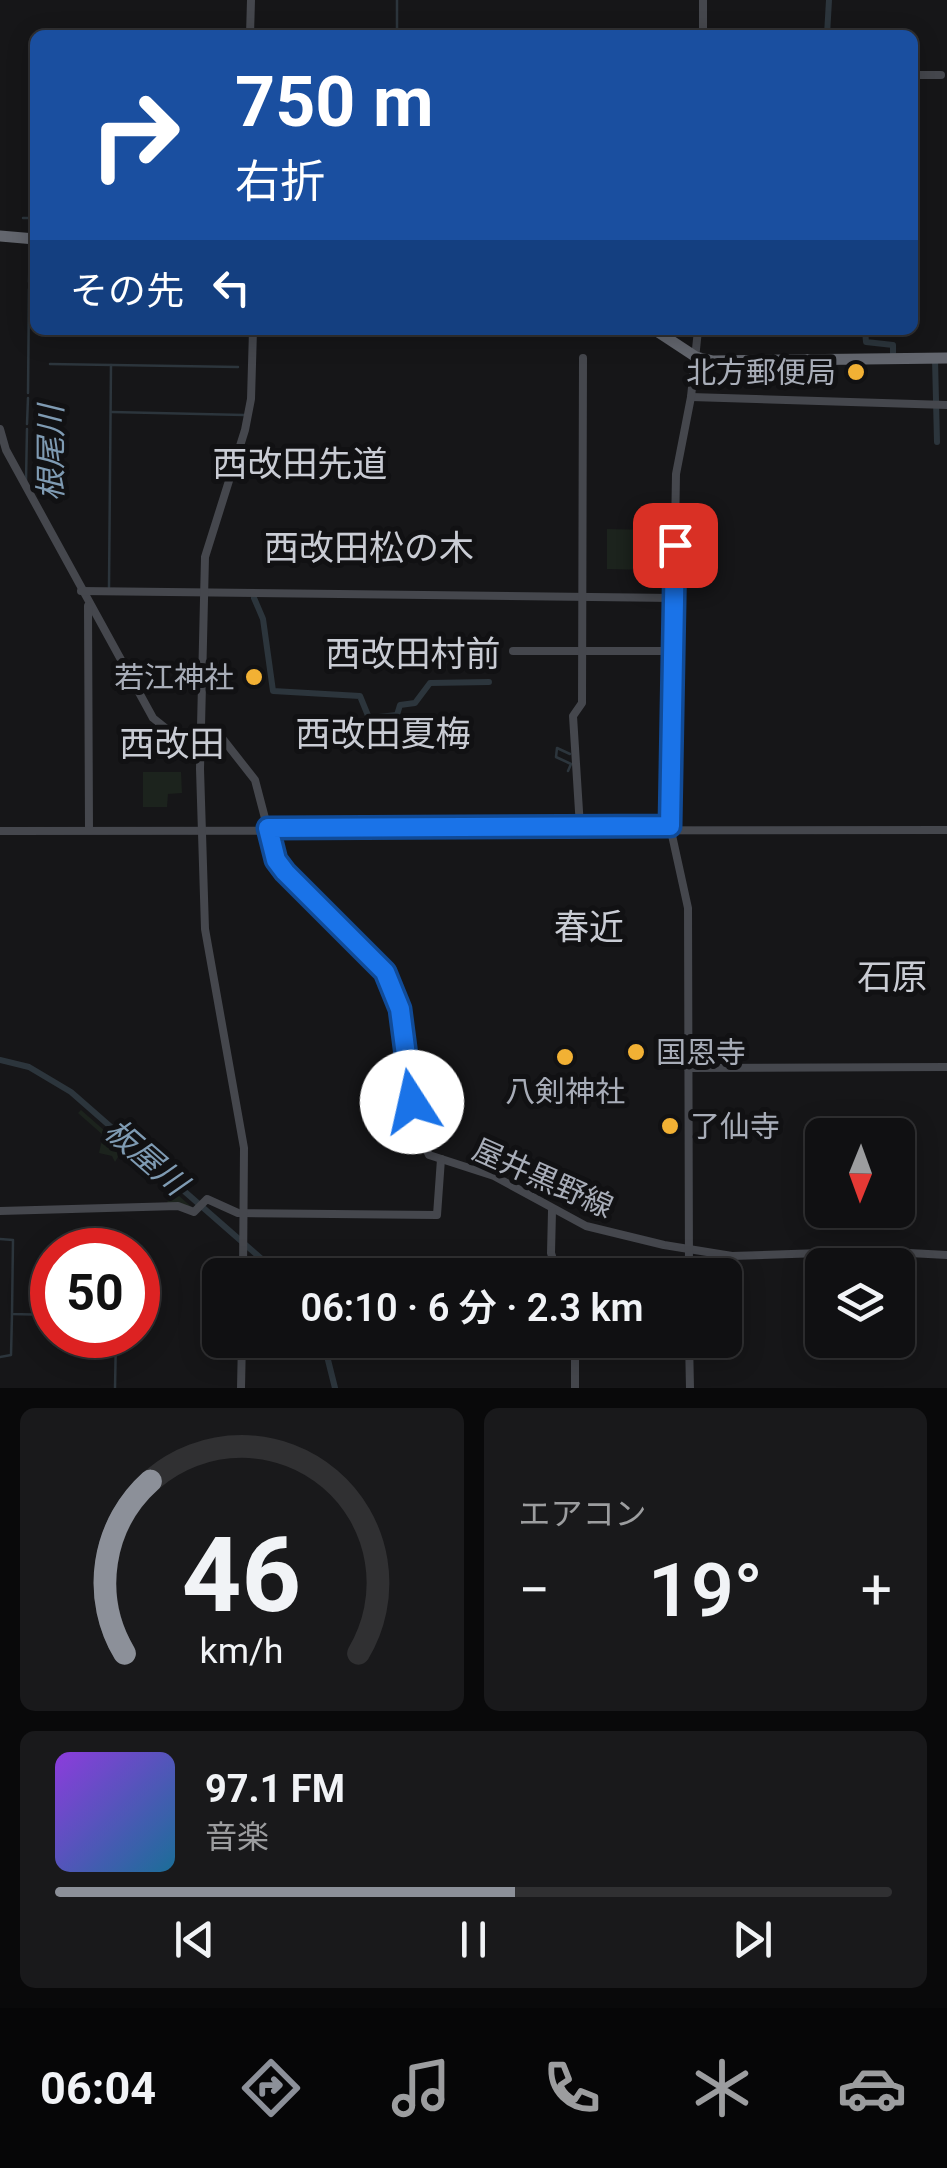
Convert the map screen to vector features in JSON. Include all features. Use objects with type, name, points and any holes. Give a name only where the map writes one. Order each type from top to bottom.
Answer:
[{"type":"highway","points":[[0,236],[30,239]]},
{"type":"highway","points":[[662,335],[696,357],[725,362],[947,358]]},
{"type":"street","points":[[250,30],[251,0]]},
{"type":"street","points":[[703,0],[703,30]]},
{"type":"street","points":[[918,75],[941,75]]},
{"type":"street","points":[[243,1258],[241,1128],[205,929],[200,734],[203,590],[212,527],[251,402],[253,335]]},
{"type":"street","points":[[689,1258],[688,908],[670,826],[676,474],[691,398],[698,335]]},
{"type":"street","points":[[580,827],[574,716],[582,703],[583,358]]},
{"type":"street","points":[[691,398],[947,405]]},
{"type":"street","points":[[0,430],[6,450],[153,718],[168,730],[222,738],[248,770],[276,860],[385,972],[400,1009],[418,1133],[429,1155],[442,1160]]},
{"type":"street","points":[[81,591],[675,598]]},
{"type":"street","points":[[88,602],[89,829]]},
{"type":"street","points":[[513,651],[675,652]]},
{"type":"street","points":[[0,830],[670,826],[947,830]]},
{"type":"street","points":[[688,1068],[947,1067]]},
{"type":"street","name":"屋井黒野線","points":[[0,1211],[178,1206],[196,1211],[206,1200],[224,1210],[244,1213],[437,1215],[442,1160],[494,1176],[552,1211],[601,1232],[689,1250],[732,1256],[821,1253],[840,1257],[872,1251],[947,1255]]},
{"type":"street","points":[[552,1211],[553,1258]]},
{"type":"street","points":[[242,1358],[242,1388]]},
{"type":"street","points":[[575,1358],[575,1388]]},
{"type":"street","points":[[689,1358],[690,1388]]},
{"type":"shaded area","points":[[607,529],[650,530],[650,570],[607,569]]},
{"type":"shaded area","points":[[143,772],[181,772],[182,793],[168,794],[167,807],[143,807]]},
{"type":"shaded area","points":[[81,1110],[195,1210],[183,1204],[167,1205],[169,1191],[136,1168],[126,1150],[115,1162],[112,1156],[99,1153],[103,1135],[78,1113]]},
{"type":"waterway","points":[[397,0],[397,30]]},
{"type":"waterway","points":[[827,30],[829,0]]},
{"type":"waterway","points":[[23,218],[30,218]]},
{"type":"waterway","points":[[29,282],[30,243]]},
{"type":"waterway","points":[[28,393],[29,289]]},
{"type":"waterway","points":[[865,335],[866,342],[893,345],[893,357]]},
{"type":"waterway","points":[[935,359],[937,442]]},
{"type":"waterway","points":[[50,364],[238,367]]},
{"type":"waterway","points":[[109,587],[111,365]]},
{"type":"waterway","points":[[27,424],[28,398]]},
{"type":"waterway","points":[[112,412],[244,415]]},
{"type":"waterway","points":[[26,481],[27,429]]},
{"type":"waterway","name":"根尾川","points":[[254,598],[263,619],[273,691],[360,696],[369,718],[397,715],[400,705],[415,703],[430,683],[489,682]]},
{"type":"waterway","points":[[568,771],[571,764],[556,757],[557,748],[570,754]]},
{"type":"waterway","name":"板屋川","points":[[0,1060],[29,1067],[71,1092],[261,1258]]},
{"type":"waterway","points":[[0,1239],[13,1240],[12,1314],[30,1314]]},
{"type":"waterway","points":[[0,1357],[11,1355],[12,1314]]},
{"type":"waterway","points":[[115,1388],[116,1358]]},
{"type":"waterway","name":"板屋川","points":[[328,1358],[335,1388]]},
{"type":"place","name":"北方郵便局","points":[[856,372]]},
{"type":"place","name":"若江神社","points":[[254,677]]},
{"type":"place","name":"国恩寺","points":[[636,1052]]},
{"type":"place","name":"八剣神社","points":[[565,1057]]},
{"type":"place","name":"了仙寺","points":[[670,1126]]},
{"type":"district","name":"西改田先道","points":[[300,464]]},
{"type":"district","name":"西改田松の木","points":[[369,548]]},
{"type":"district","name":"西改田村前","points":[[413,654]]},
{"type":"district","name":"西改田夏梅","points":[[383,734]]},
{"type":"district","name":"西改田","points":[[172,744]]},
{"type":"district","name":"春近","points":[[589,927]]},
{"type":"district","name":"石原","points":[[892,977]]},
{"type":"route","points":[[412,1102],[402,1048],[400,1009],[385,972],[285,872],[276,860],[268,828],[670,826],[674,778],[675,545]]}]
